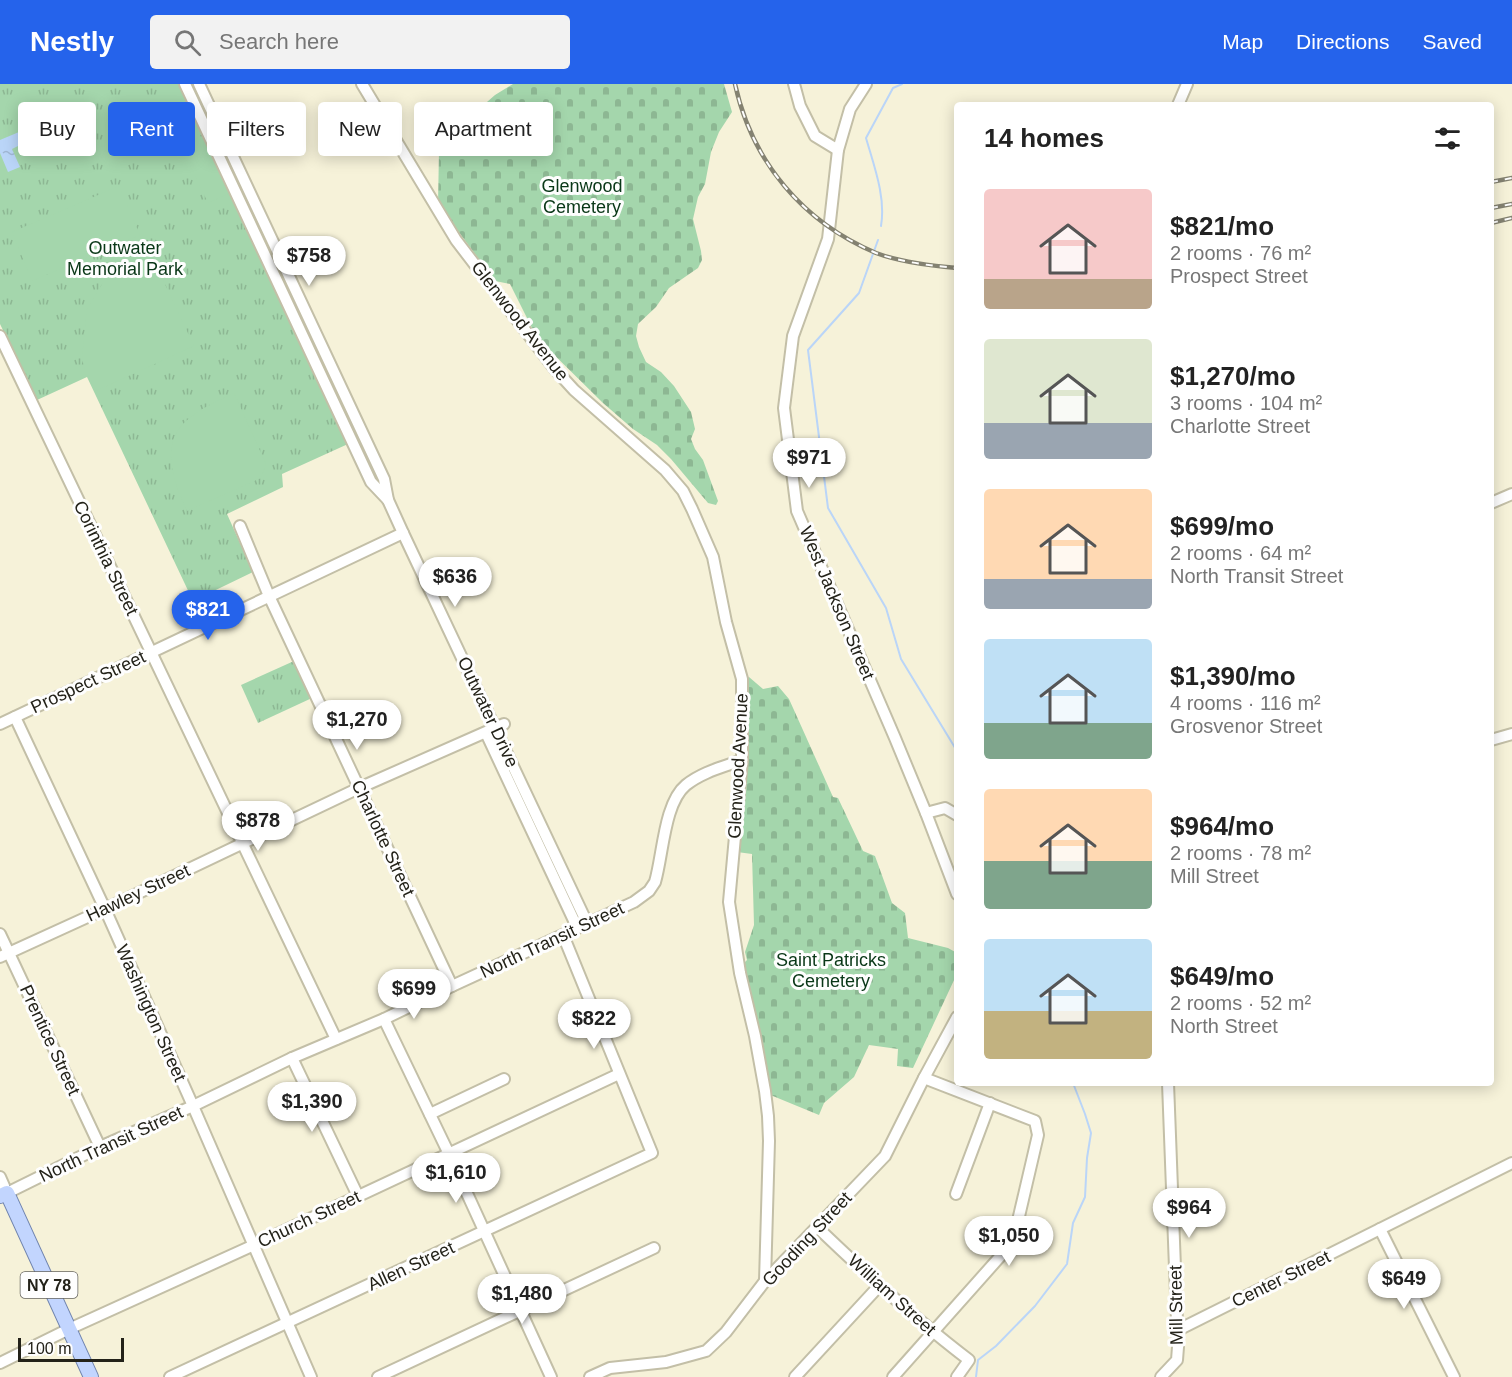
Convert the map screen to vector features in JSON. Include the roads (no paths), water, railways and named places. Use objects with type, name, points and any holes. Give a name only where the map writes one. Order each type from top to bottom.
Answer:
[{"type":"main road","name":"NY 78","points":[[4,1195],[91,1377]]},
{"type":"street","name":"Outwater Drive","points":[[185,84],[371,482],[388,500]]},
{"type":"street","name":"Outwater Drive","points":[[199,84],[384,479],[388,500],[495,728],[582,925]]},
{"type":"street","name":"Glenwood Avenue","points":[[362,84],[456,240],[554,368],[574,390],[665,470],[682,491],[692,509],[713,557],[722,623],[742,679],[742,760],[729,902],[740,973],[765,1090],[768,1116],[765,1281]]},
{"type":"street","points":[[794,84],[800,106],[815,136],[838,150]]},
{"type":"street","name":"West Jackson Street","points":[[866,84],[850,110],[838,150],[828,239],[793,336],[784,408],[797,511],[926,813]]},
{"type":"street","points":[[1179,102],[1187,84]]},
{"type":"street","name":"Corinthia Street","points":[[0,336],[336,1040]]},
{"type":"street","points":[[1494,502],[1512,494]]},
{"type":"street","name":"Charlotte Street","points":[[240,526],[269,596],[452,986]]},
{"type":"street","name":"Prospect Street","points":[[0,723],[403,533]]},
{"type":"street","name":"Washington Street","points":[[15,717],[105,909],[311,1377]]},
{"type":"street","name":"Hawley Street","points":[[4,955],[359,788],[495,728]]},
{"type":"street","points":[[1494,739],[1512,734]]},
{"type":"street","name":"North Transit Street","points":[[4,1195],[100,1147],[193,1106],[292,1058],[384,1019],[634,902],[649,891],[655,882],[670,812],[679,792],[695,779],[742,760]]},
{"type":"street","points":[[954,813],[945,808],[926,813],[954,886]]},
{"type":"street","name":"Prentice Street","points":[[0,934],[4,955],[100,1147]]},
{"type":"street","points":[[563,935],[619,1074]]},
{"type":"street","points":[[384,1019],[449,1154],[551,1377]]},
{"type":"street","name":"Gooding Street","points":[[590,1377],[610,1368],[666,1362],[706,1351],[726,1332],[765,1281],[885,1156],[954,1023]]},
{"type":"street","points":[[292,1058],[358,1196]]},
{"type":"street","name":"Allen Street","points":[[170,1377],[652,1154],[619,1074]]},
{"type":"street","name":"Church Street","points":[[0,1363],[619,1074]]},
{"type":"street","points":[[893,1377],[1013,1242],[1038,1135],[1035,1120],[924,1078]]},
{"type":"street","points":[[430,1114],[504,1079]]},
{"type":"street","name":"Mill Street","points":[[1161,1377],[1177,1360],[1178,1330],[1168,1086]]},
{"type":"street","points":[[956,1194],[990,1103]]},
{"type":"street","name":"Center Street","points":[[1178,1330],[1512,1163]]},
{"type":"street","points":[[0,1177],[4,1195]]},
{"type":"street","name":"William Street","points":[[817,1227],[879,1286],[933,1333],[969,1360],[957,1377]]},
{"type":"street","points":[[1380,1229],[1454,1377]]},
{"type":"street","points":[[378,1377],[654,1248]]},
{"type":"street","points":[[795,1377],[879,1286]]},
{"type":"water","points":[[18,132],[18,146],[12,149],[20,167],[8,172],[0,153],[0,140]]},
{"type":"waterway","points":[[881,226],[881,193],[866,138],[893,88],[902,84]]},
{"type":"waterway","points":[[878,240],[859,293],[808,350],[828,508],[886,608],[901,659],[954,746]]},
{"type":"waterway","points":[[976,1377],[978,1360],[996,1346],[1035,1306],[1067,1264],[1073,1223],[1085,1197],[1091,1133],[1074,1086]]},
{"type":"railway","points":[[735,84],[754,139],[768,164],[784,186],[804,206],[850,240],[876,253],[927,265],[954,268]]},
{"type":"railway","points":[[1494,181],[1512,178]]},
{"type":"railway","points":[[1494,207],[1512,204]]},
{"type":"railway","points":[[1494,222],[1512,218]]},
{"type":"park label","name":"Glenwood Cemetery","points":[[582,196]]},
{"type":"park label","name":"Outwater Memorial Park","points":[[125,258]]},
{"type":"park label","name":"Saint Patricks Cemetery","points":[[831,970]]}]
